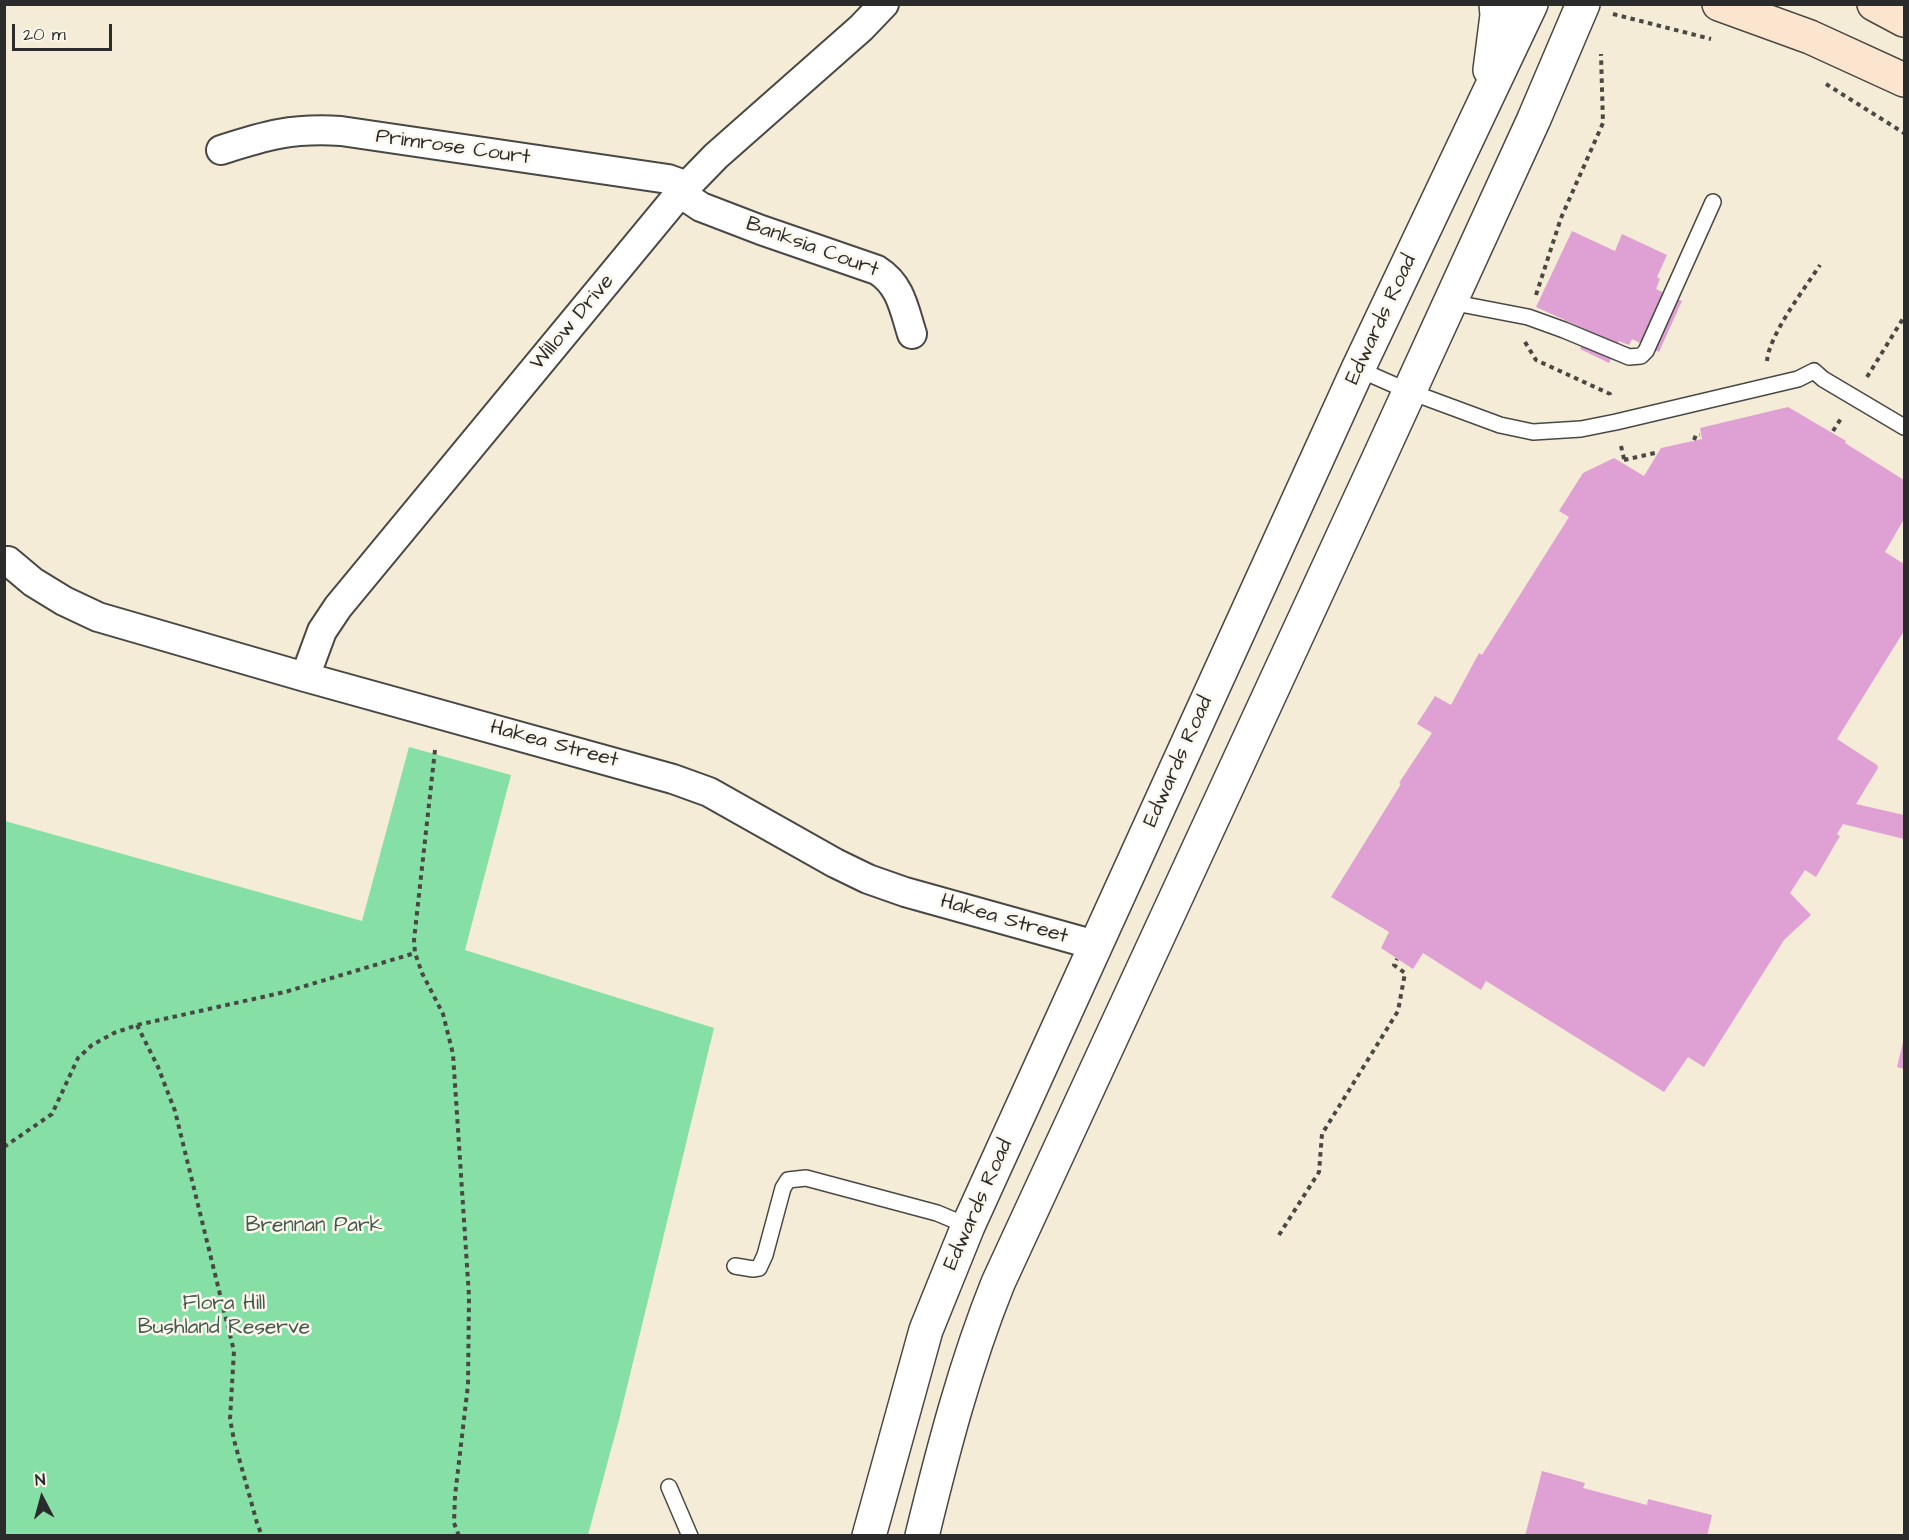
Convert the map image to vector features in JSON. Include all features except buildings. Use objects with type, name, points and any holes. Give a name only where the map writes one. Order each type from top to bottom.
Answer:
[{"type":"main road","points":[[1719,4],[1810,37],[1905,80]]},
{"type":"main road","points":[[1874,4],[1905,20]]},
{"type":"street","name":"Willow Drive","points":[[305,677],[322,631],[338,607],[683,189],[716,156],[861,28],[884,4]]},
{"type":"street","points":[[1486,102],[1497,15],[1496,4]]},
{"type":"street","name":"Edwards Road","points":[[869,1536],[926,1330],[969,1226],[1358,369],[1531,4]]},
{"type":"street","points":[[922,1536],[962,1382],[998,1283],[1534,119],[1594,8]]},
{"type":"street","name":"Primrose Court","points":[[221,150],[270,134],[292,130],[341,131],[668,179],[683,189]]},
{"type":"street","name":"Banksia Court","points":[[683,189],[701,207],[878,270],[889,277],[895,286],[912,334]]},
{"type":"street","name":"Hakea Street","points":[[8,561],[33,582],[98,617],[305,677],[673,778],[709,792],[835,863],[868,879],[904,892],[1095,945]]},
{"type":"lane","points":[[1450,302],[1528,317],[1629,357],[1641,356],[1646,351],[1713,202]]},
{"type":"lane","points":[[1358,369],[1408,391],[1516,430],[1559,431],[1616,422],[1798,379],[1814,371],[1905,427]]},
{"type":"lane","points":[[735,1266],[759,1268],[765,1255],[783,1188],[788,1180],[795,1178],[806,1178],[937,1213],[969,1226]]},
{"type":"lane","points":[[669,1487],[690,1536]]},
{"type":"path","points":[[1594,8],[1717,41]]},
{"type":"path","points":[[1601,54],[1603,123],[1561,218],[1522,339],[1536,360],[1610,394],[1625,462],[1659,452]]},
{"type":"path","points":[[1823,82],[1905,133]]},
{"type":"path","points":[[1768,386],[1767,354],[1783,323],[1820,265]]},
{"type":"path","points":[[1833,431],[1905,317]]},
{"type":"path","points":[[1694,440],[1696,435],[1700,435]]},
{"type":"path","points":[[435,750],[414,940],[415,953],[422,973],[443,1014],[453,1054],[469,1296],[468,1385],[455,1496],[454,1523],[459,1536]]},
{"type":"path","points":[[4,1147],[52,1114],[78,1058],[92,1045],[114,1033],[137,1025],[285,992],[415,953]]},
{"type":"path","points":[[1280,1235],[1319,1172],[1322,1134],[1398,1011],[1405,972],[1394,965],[1397,959]]},
{"type":"path","points":[[137,1025],[158,1067],[175,1111],[234,1351],[230,1419],[262,1536]]},
{"type":"green space","name":"Brennan Park","points":[[409,747],[511,775],[465,950],[714,1028],[619,1420],[588,1535],[5,1535],[5,821],[362,921]]},
{"type":"park label","name":"Flora Hill Bushland Reserve","points":[[224,1317]]}]
